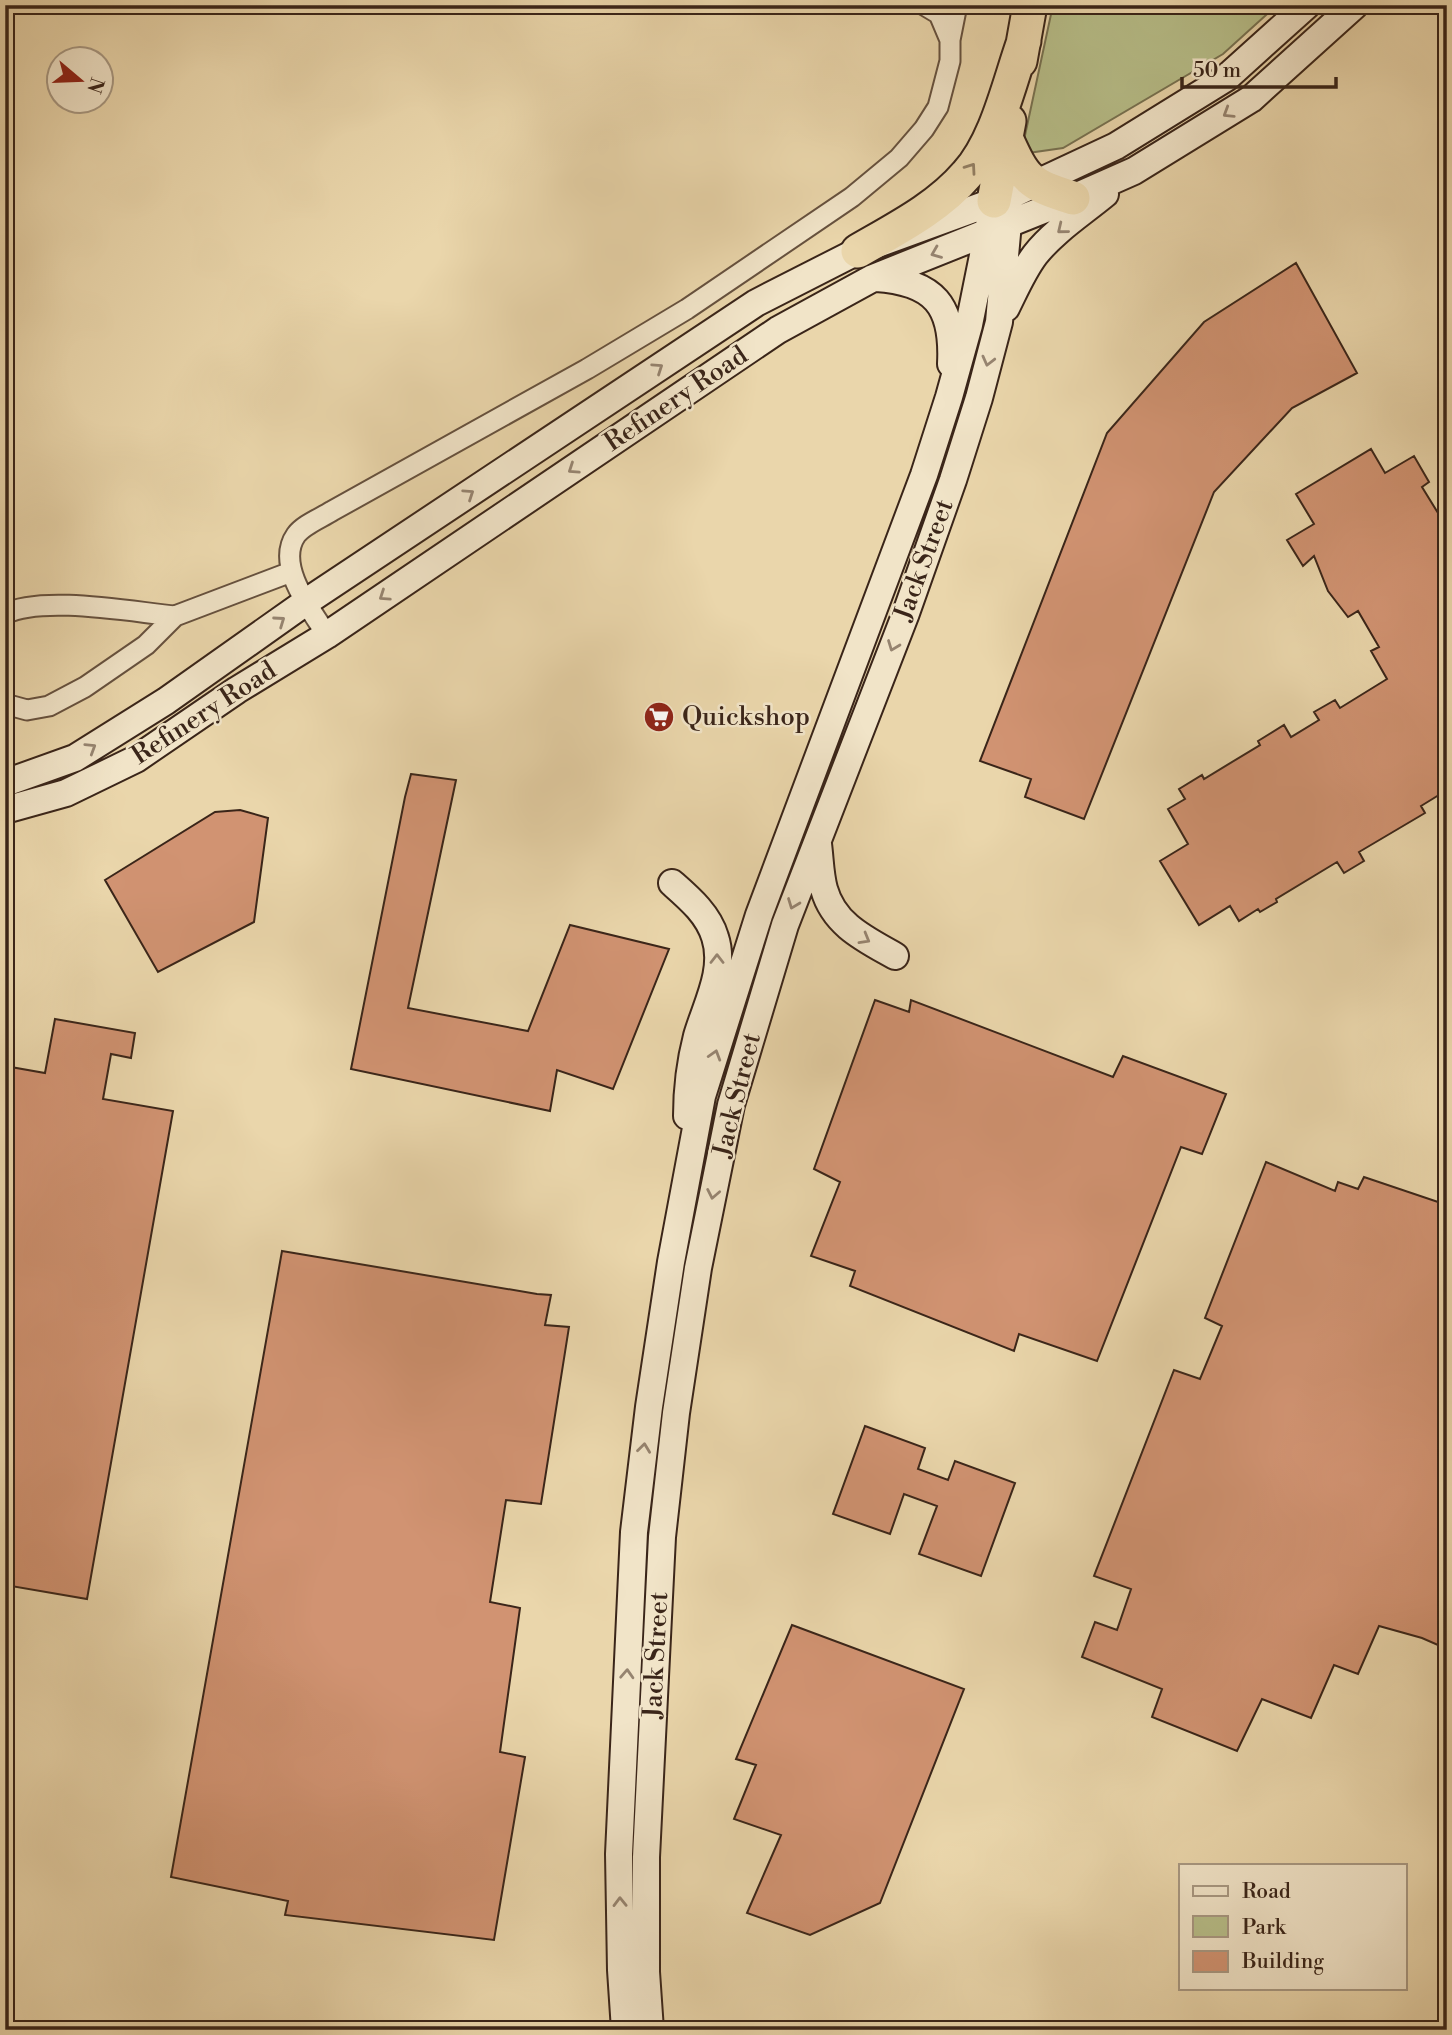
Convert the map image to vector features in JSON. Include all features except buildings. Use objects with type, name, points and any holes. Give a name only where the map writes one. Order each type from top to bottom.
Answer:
[{"type":"highway","points":[[1030,5],[1006,138],[1007,207],[1073,198]]},
{"type":"highway","points":[[866,265],[969,173],[987,143],[1024,41]]},
{"type":"main road","name":"Refinery Road","points":[[5,783],[75,758],[166,701],[306,603],[756,303],[866,265],[1007,207],[1059,174],[1116,146],[1226,78],[1307,5]]},
{"type":"main road","name":"Refinery Road","points":[[1007,207],[1073,198],[1134,171],[1251,99],[1354,5]]},
{"type":"main road","points":[[999,322],[1020,279],[1042,247],[1134,171]]},
{"type":"main road","name":"Jack Street","points":[[625,2030],[646,1857],[662,1537],[676,1413],[698,1268],[731,1105],[785,925],[906,613],[979,398],[999,322],[1007,207]]},
{"type":"main road","name":"Jack Street","points":[[650,2030],[633,1971],[619,1854],[634,1532],[671,1262],[702,1096],[759,915],[924,475],[1007,207]]},
{"type":"main road","name":"Refinery Road","points":[[5,810],[62,795],[136,759],[237,690],[327,635],[778,330],[866,265]]},
{"type":"main road","points":[[866,265],[892,279],[914,284],[940,304],[949,326],[952,350],[949,397]]},
{"type":"main road","points":[[51,766],[62,795]]},
{"type":"main road","points":[[818,839],[824,889],[834,912],[852,931],[895,956]]},
{"type":"main road","points":[[672,883],[704,915],[716,939],[718,956],[718,970],[689,1071],[688,1170]]},
{"type":"street","points":[[924,5],[939,14],[950,40]]},
{"type":"street","points":[[327,635],[306,603],[291,572],[289,550],[296,534],[610,356],[687,309],[852,197],[898,158],[925,129],[938,107],[950,61],[950,40],[957,5]]},
{"type":"street","points":[[5,704],[27,710],[50,706],[85,687],[146,645],[175,616],[291,572]]},
{"type":"street","points":[[5,614],[17,608],[59,605],[175,616]]},
{"type":"green space","points":[[1053,5],[1277,5],[1223,54],[1063,148],[1021,154]]},
{"type":"place","name":"Quickshop","points":[[659,717]]}]
